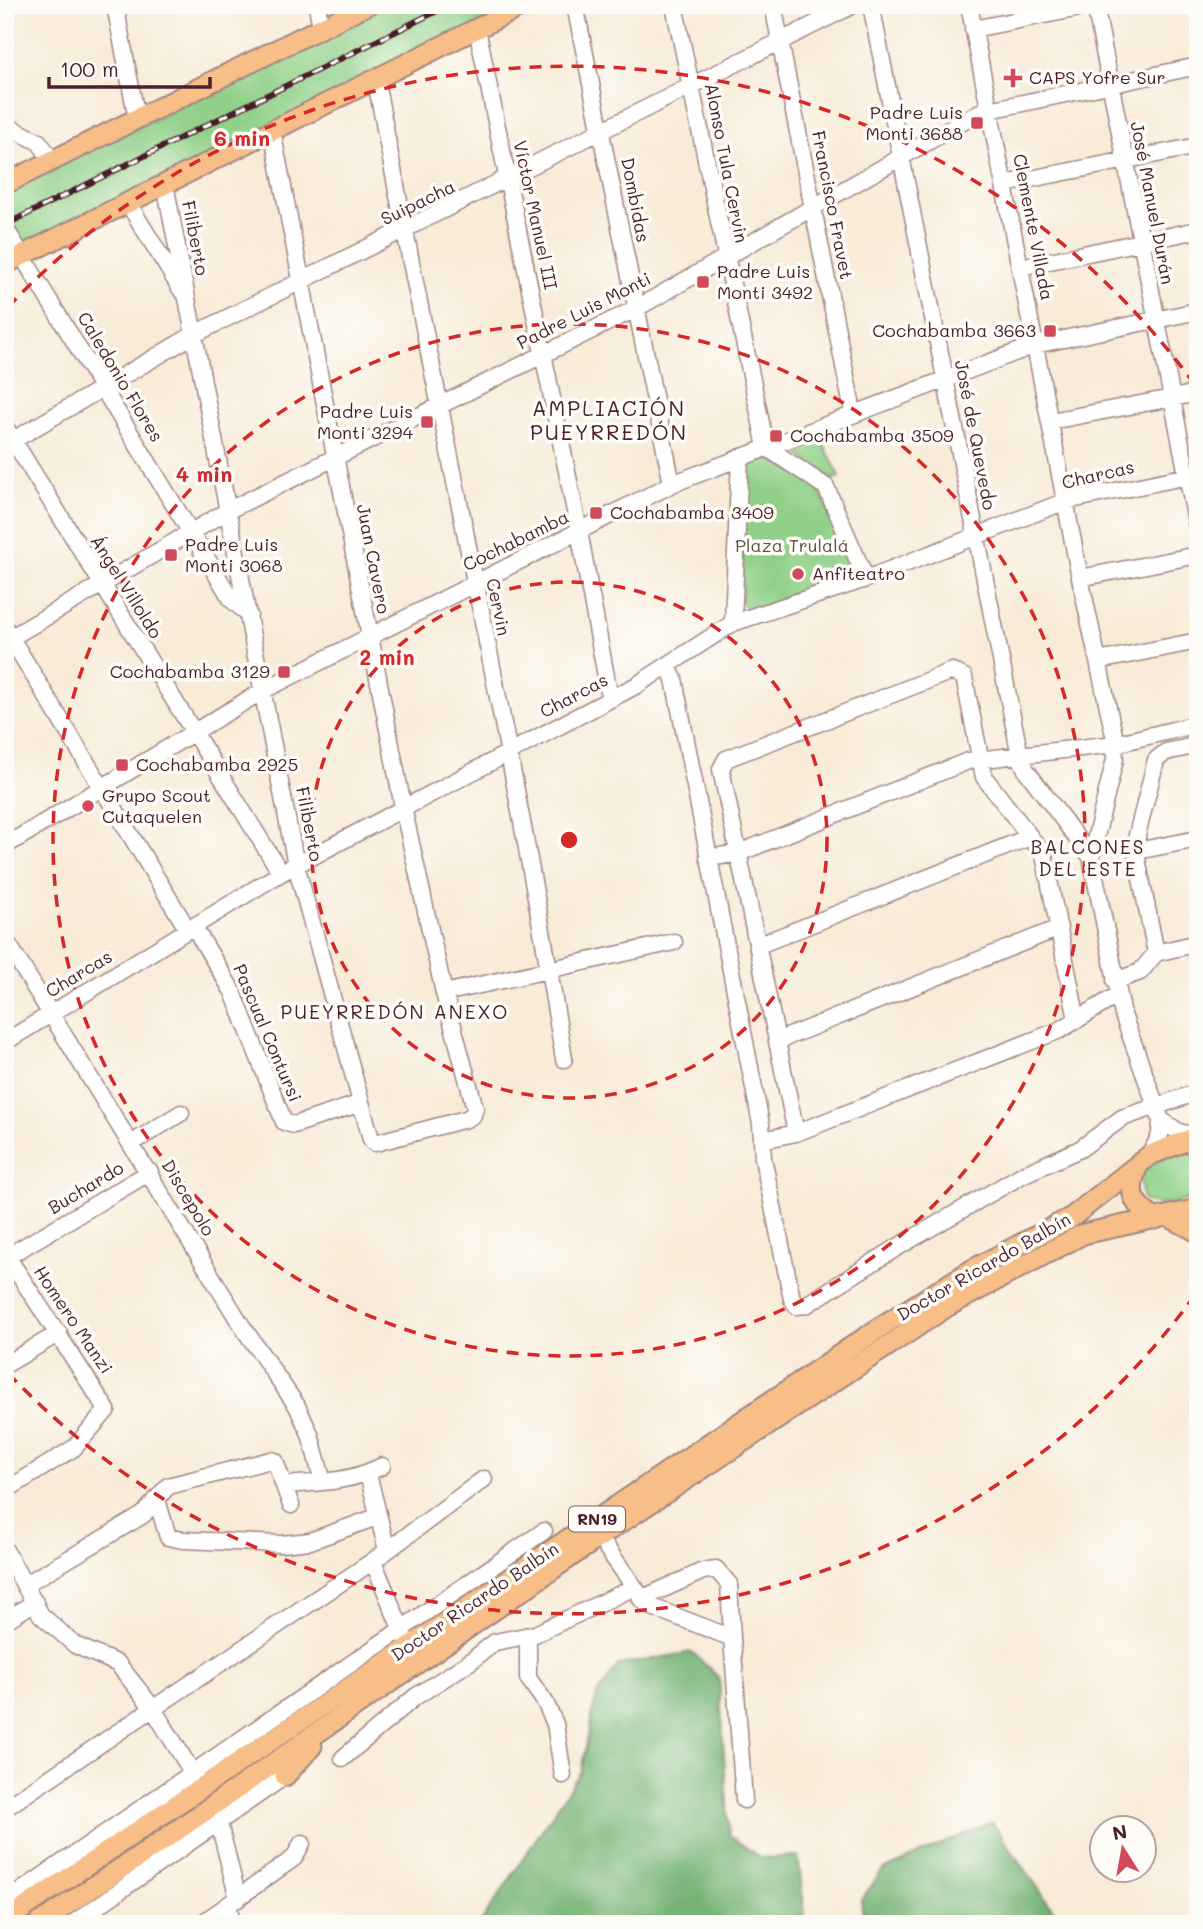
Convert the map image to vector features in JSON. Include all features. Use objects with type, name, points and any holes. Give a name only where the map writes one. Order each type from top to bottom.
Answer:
[{"type":"main road","points":[[5,184],[367,5]]},
{"type":"main road","points":[[14,259],[524,5]]},
{"type":"main road","name":"Doctor Ricardo Balbín","points":[[6,1922],[405,1638],[888,1322],[970,1271],[1087,1206],[1144,1158],[1197,1136]]},
{"type":"main road","points":[[1144,1158],[1131,1182],[1131,1195],[1137,1206],[1198,1232]]},
{"type":"main road","name":"Doctor Ricardo Balbín","points":[[38,1924],[599,1537],[972,1291],[1083,1234],[1198,1209]]},
{"type":"main road","points":[[285,1776],[334,1721]]},
{"type":"street","points":[[115,5],[137,119]]},
{"type":"street","points":[[317,5],[321,28]]},
{"type":"street","name":"Dombidas","points":[[575,5],[672,484]]},
{"type":"street","name":"Alonso Tula Cervin","points":[[674,5],[766,447]]},
{"type":"street","name":"Francisco Fravet","points":[[773,5],[853,412]]},
{"type":"street","name":"Suipacha","points":[[8,437],[195,334],[508,180],[853,5]]},
{"type":"street","name":"José de Quevedo","points":[[871,5],[1020,756],[1026,770],[1091,857]]},
{"type":"street","name":"Clemente Villada","points":[[969,5],[1080,578],[1115,744],[1115,759],[1091,857]]},
{"type":"street","points":[[973,29],[1095,5]]},
{"type":"street","name":"José Manuel Durán","points":[[1095,5],[1171,399],[1192,475],[1198,531]]},
{"type":"street","name":"Víctor Manuel III","points":[[477,29],[579,531],[610,698]]},
{"type":"street","name":"Padre Luis Monti","points":[[7,635],[229,510],[637,308],[990,107],[1198,66]]},
{"type":"street","name":"Cervin","points":[[376,80],[473,583],[509,752],[564,1059]]},
{"type":"street","points":[[5,125],[39,142],[52,160]]},
{"type":"street","name":"Juan Cavero","points":[[272,130],[333,458],[403,807],[444,993],[475,1108],[473,1115],[375,1143]]},
{"type":"street","points":[[1005,184],[1198,146]]},
{"type":"street","name":"Filiberto","points":[[164,184],[296,864],[371,1139],[375,1143]]},
{"type":"street","name":"Filiberto","points":[[128,203],[188,300]]},
{"type":"street","name":"Caledonio Flores","points":[[5,228],[14,259],[103,387],[232,600],[249,615]]},
{"type":"street","points":[[1021,267],[1198,230]]},
{"type":"street","name":"Cochabamba","points":[[5,846],[264,690],[672,484],[853,412],[1035,345],[1198,311]]},
{"type":"street","points":[[1051,421],[1198,393]]},
{"type":"street","name":"Ángel Villoldo","points":[[8,437],[281,873]]},
{"type":"street","points":[[766,447],[826,487],[866,579]]},
{"type":"street","points":[[733,623],[740,457]]},
{"type":"street","name":"Charcas","points":[[5,1042],[296,864],[610,698],[668,666],[733,623],[866,579],[1066,501],[1192,475]]},
{"type":"street","points":[[1080,578],[1198,555]]},
{"type":"street","name":"Pascual Contursi","points":[[7,635],[233,992],[284,1122],[293,1125],[361,1103]]},
{"type":"street","points":[[1098,661],[1198,641]]},
{"type":"street","points":[[668,666],[674,679],[792,1299],[797,1306],[806,1306],[896,1248],[1022,1175],[1080,1149],[1122,1118],[1158,1113],[1198,1092]]},
{"type":"street","points":[[796,1133],[721,763],[751,749],[951,671],[964,677],[987,782],[1044,855],[1077,1020]]},
{"type":"street","points":[[708,858],[739,853],[980,759],[1115,744],[1198,724]]},
{"type":"street","points":[[1156,953],[1137,851],[1137,835],[1156,760],[1166,752],[1198,745]]},
{"type":"street","points":[[759,945],[1030,837]]},
{"type":"street","points":[[1137,851],[1198,839]]},
{"type":"street","points":[[1091,857],[1117,988],[1158,1113],[1160,1135],[1144,1158]]},
{"type":"street","points":[[777,1041],[1059,928]]},
{"type":"street","name":"Discepolo","points":[[5,939],[242,1326],[304,1418],[323,1482]]},
{"type":"street","points":[[444,993],[674,942]]},
{"type":"street","points":[[762,1140],[796,1133],[1060,1030],[1140,972],[1156,953],[1198,943]]},
{"type":"street","points":[[1158,1113],[1179,1132],[1197,1136]]},
{"type":"street","points":[[132,1143],[181,1114]]},
{"type":"street","name":"Buchardo","points":[[6,1256],[150,1172]]},
{"type":"street","name":"Homero Manzi","points":[[5,1491],[75,1448],[107,1410],[6,1256]]},
{"type":"street","points":[[5,1365],[59,1333]]},
{"type":"street","points":[[26,1584],[133,1522],[168,1486],[271,1460],[275,1461],[291,1505]]},
{"type":"street","points":[[284,1485],[323,1482],[375,1470],[377,1517],[387,1550]]},
{"type":"street","points":[[5,1808],[373,1561],[484,1479]]},
{"type":"street","points":[[157,1500],[168,1537],[183,1541],[282,1544],[310,1541],[377,1517]]},
{"type":"street","points":[[5,1902],[192,1772],[405,1638],[544,1531]]},
{"type":"street","points":[[599,1537],[637,1594],[652,1607],[732,1638]]},
{"type":"street","points":[[5,1550],[41,1615],[66,1639],[118,1664],[152,1707],[192,1772]]},
{"type":"street","points":[[373,1561],[405,1638]]},
{"type":"street","points":[[344,1758],[415,1697],[495,1642],[528,1636],[637,1594],[716,1569],[729,1584],[744,1800]]},
{"type":"street","points":[[5,1620],[34,1602]]},
{"type":"street","points":[[528,1636],[528,1678],[545,1702],[555,1724],[563,1775]]},
{"type":"street","points":[[72,1924],[285,1776]]},
{"type":"street","points":[[219,1823],[233,1903],[233,1924]]},
{"type":"street","points":[[201,1924],[294,1858],[302,1843]]},
{"type":"green space","points":[[387,5],[519,5],[24,245],[5,214],[5,192]]},
{"type":"green space","points":[[821,439],[840,477],[832,480],[794,450]]},
{"type":"green space","name":"Plaza Trulalá","points":[[766,456],[817,485],[855,569],[851,578],[750,613],[741,603],[746,465]]},
{"type":"green space","points":[[1198,1147],[1198,1195],[1178,1203],[1163,1205],[1143,1200],[1141,1178],[1149,1166],[1165,1157]]},
{"type":"green space","points":[[692,1652],[719,1678],[729,1835],[760,1858],[798,1856],[806,1924],[480,1924],[581,1771],[596,1697],[618,1665]]},
{"type":"green space","points":[[992,1822],[1063,1924],[864,1924],[861,1900],[883,1870]]},
{"type":"railway","points":[[5,225],[449,5]]},
{"type":"place","name":"CAPS Yofre Sur","points":[[1013,78]]},
{"type":"place","name":"Padre Luis Monti 3688","points":[[977,123]]},
{"type":"place","name":"Padre Luis Monti 3492","points":[[703,282]]},
{"type":"place","name":"Cochabamba 3663","points":[[1050,331]]},
{"type":"place","name":"Padre Luis Monti 3294","points":[[427,422]]},
{"type":"place","name":"Cochabamba 3509","points":[[776,436]]},
{"type":"place","name":"Cochabamba 3409","points":[[596,513]]},
{"type":"place","name":"Padre Luis Monti 3068","points":[[171,555]]},
{"type":"place","name":"Anfiteatro","points":[[798,574]]},
{"type":"place","name":"Cochabamba 3129","points":[[284,672]]},
{"type":"place","name":"Cochabamba 2925","points":[[122,765]]},
{"type":"place","name":"Grupo Scout Cutaquelen","points":[[88,806]]},
{"type":"district","name":"AMPLIACIÓN PUEYRREDÓN","points":[[609,421]]},
{"type":"district","name":"BALCONES DEL ESTE","points":[[1088,858]]},
{"type":"district","name":"PUEYRREDÓN ANEXO","points":[[395,1012]]}]
